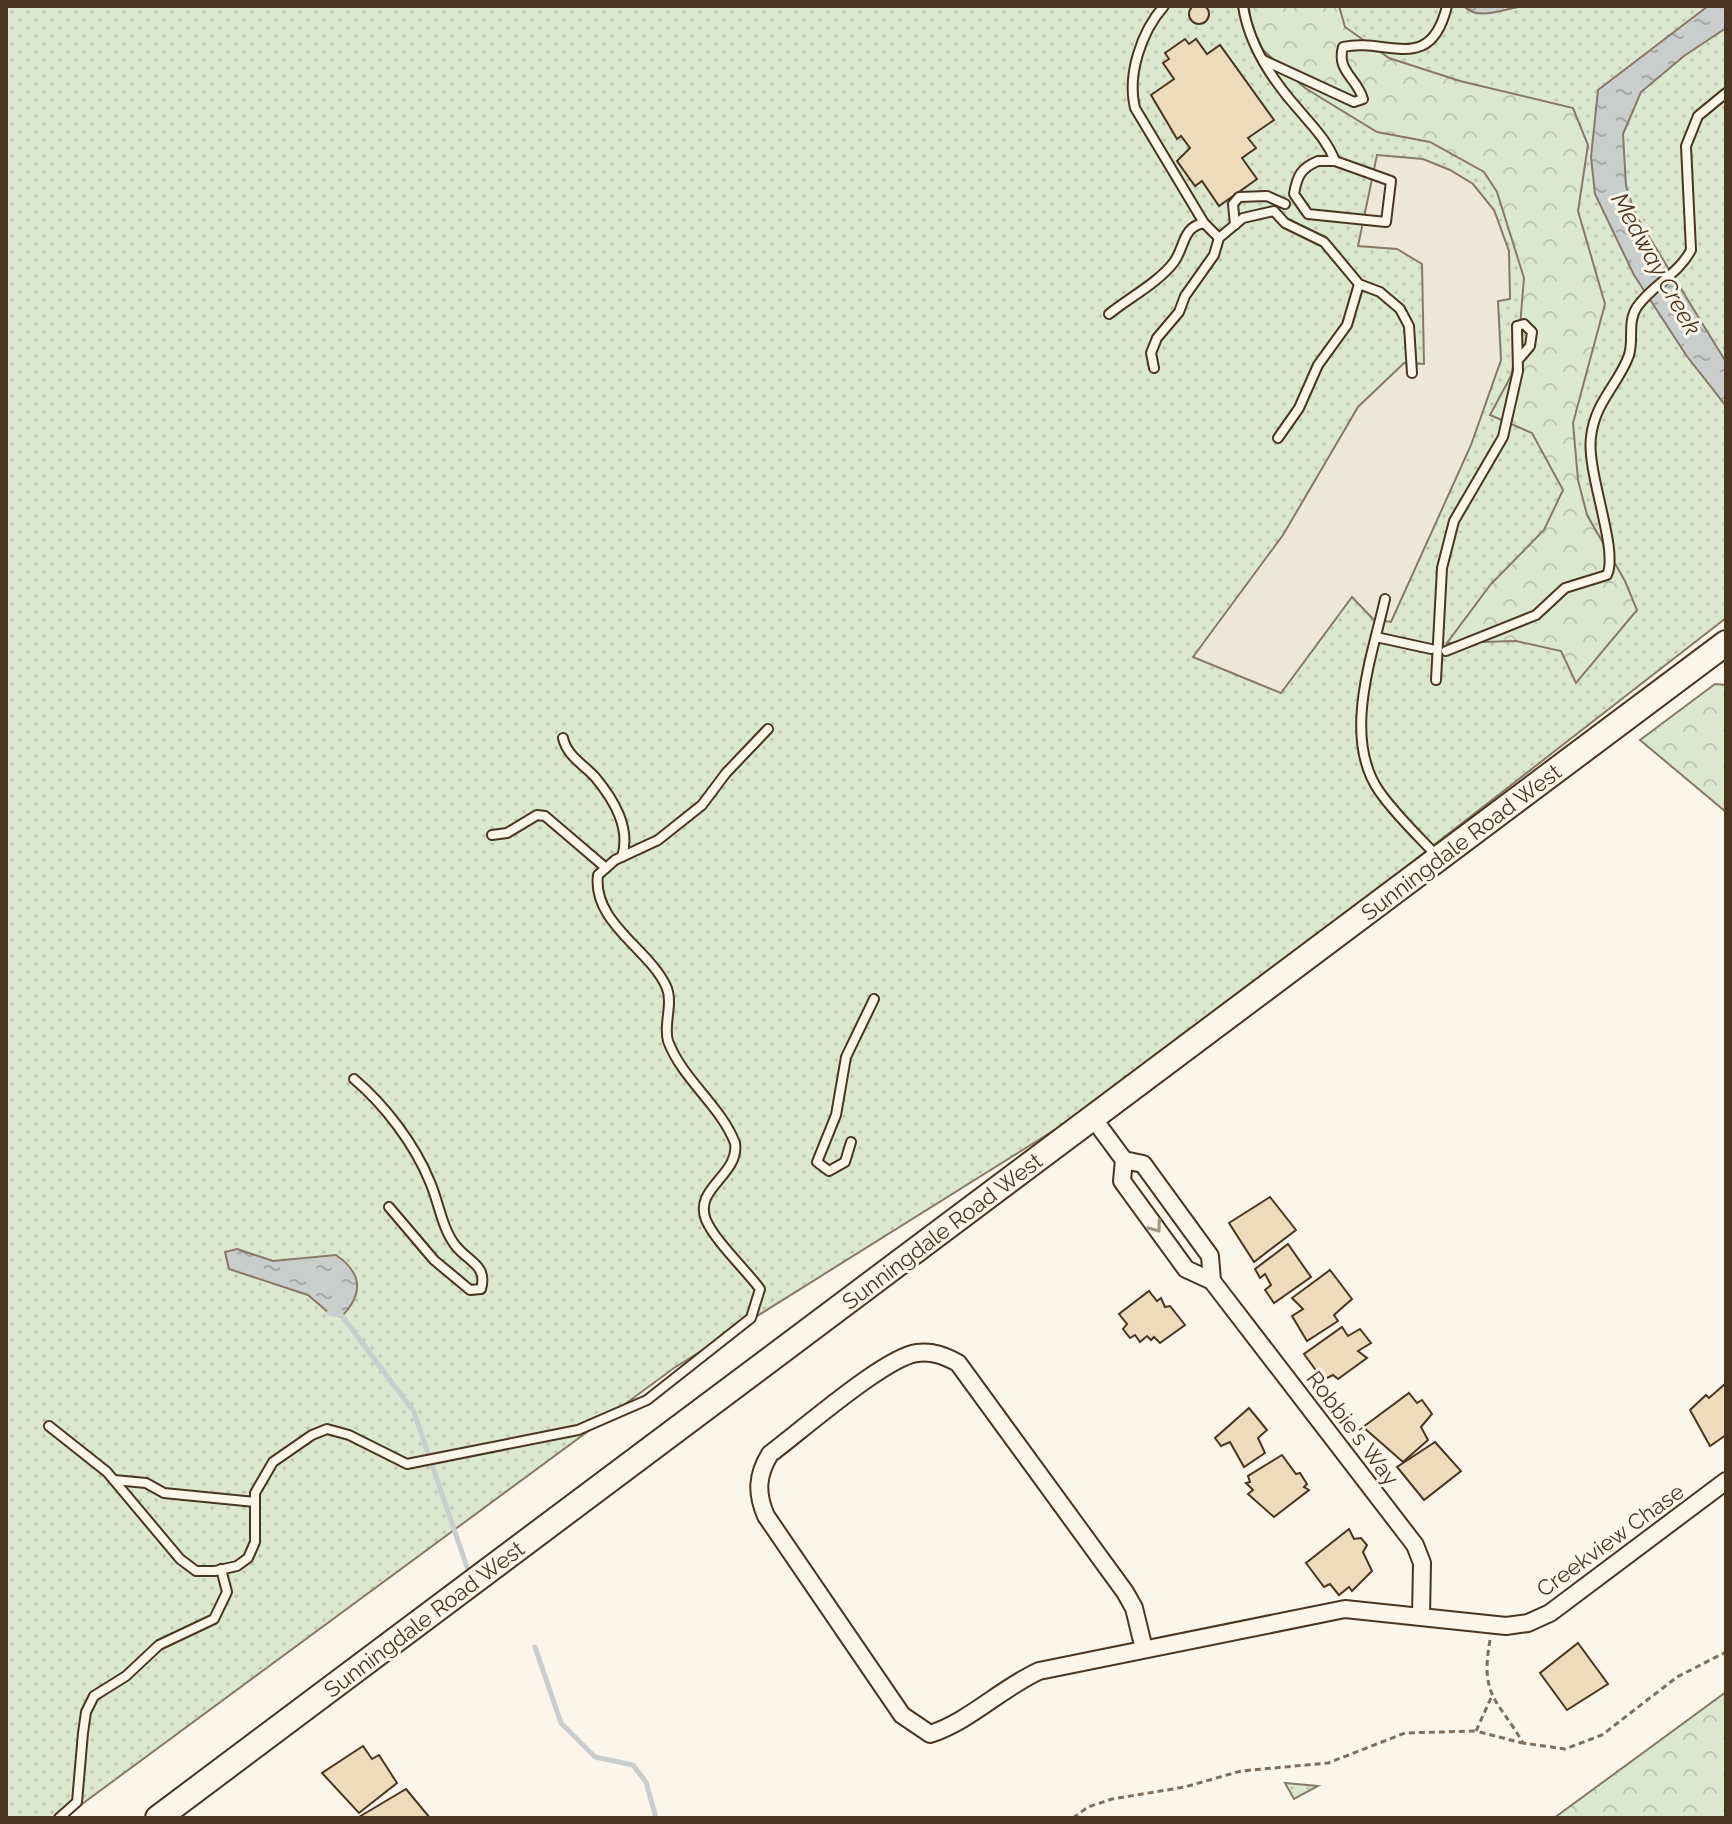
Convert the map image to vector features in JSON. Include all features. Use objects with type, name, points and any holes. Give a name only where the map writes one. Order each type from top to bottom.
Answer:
[{"type":"main road","name":"Sunningdale Road West","points":[[158,1818],[1726,643]]},
{"type":"street","name":"Robbie's Way","points":[[1093,1118],[1124,1160],[1143,1164],[1152,1175],[1210,1256],[1212,1281]]},
{"type":"street","name":"Robbie's Way","points":[[1124,1160],[1122,1181],[1186,1269],[1212,1281],[1415,1545],[1422,1563],[1421,1616]]},
{"type":"street","name":"Creekview Chase","points":[[1144,1649],[1134,1608],[1125,1592],[958,1363],[944,1356],[931,1352],[900,1357],[770,1454],[762,1467],[760,1500],[766,1516],[902,1715],[930,1734],[961,1721],[1013,1684],[1039,1671],[1345,1609],[1493,1625],[1528,1623],[1550,1613],[1726,1481]]},
{"type":"lane","points":[[1164,6],[1143,40],[1131,89],[1135,108],[1204,223],[1219,238]]},
{"type":"lane","points":[[1243,6],[1247,31],[1263,60],[1297,108],[1322,135],[1335,161]]},
{"type":"lane","points":[[1263,60],[1354,102],[1363,99],[1360,88],[1346,74],[1340,59],[1343,47],[1358,43],[1396,51],[1429,41],[1441,28],[1447,6]]},
{"type":"lane","points":[[1446,651],[1536,615],[1565,588],[1607,575],[1610,556],[1589,463],[1591,434],[1606,390],[1629,355],[1632,316],[1643,301],[1677,271],[1691,250],[1686,146],[1698,116],[1726,93]]},
{"type":"lane","points":[[1318,161],[1335,161],[1391,181],[1386,222],[1322,218],[1308,214],[1299,205],[1294,194],[1297,176],[1306,166],[1318,161]]},
{"type":"lane","points":[[1235,225],[1233,204],[1239,197],[1267,196],[1285,204],[1299,205]]},
{"type":"lane","points":[[1154,368],[1151,353],[1157,338],[1179,312],[1185,296],[1214,255],[1219,238],[1235,225],[1285,204]]},
{"type":"lane","points":[[1274,211],[1285,223],[1324,242],[1359,284],[1380,292],[1400,309],[1409,326],[1412,373]]},
{"type":"lane","points":[[1109,314],[1175,261],[1188,231],[1204,223]]},
{"type":"lane","points":[[1278,438],[1299,408],[1318,365],[1347,325],[1359,284]]},
{"type":"lane","points":[[1436,680],[1442,568],[1448,544],[1462,503],[1503,437],[1519,359]]},
{"type":"lane","points":[[1385,599],[1365,685],[1363,754],[1378,789],[1440,858]]},
{"type":"lane","points":[[1376,637],[1431,649]]},
{"type":"lane","points":[[49,1426],[114,1480],[180,1559],[196,1571],[221,1569],[248,1558],[255,1542],[255,1493],[273,1462],[327,1429],[349,1435],[407,1464],[578,1430],[647,1400],[751,1318],[760,1289],[707,1223],[703,1209],[706,1195],[734,1162],[735,1143],[667,1039],[666,986],[611,919],[598,895],[598,875],[622,857],[658,840],[702,805],[726,773],[768,729]]},
{"type":"lane","points":[[563,738],[570,753],[595,778],[622,821],[627,842],[622,857]]},
{"type":"lane","points":[[492,835],[507,833],[537,815],[545,816],[606,868]]},
{"type":"lane","points":[[851,1142],[845,1162],[829,1171],[822,1169],[817,1162],[819,1150],[836,1115],[846,1057],[874,999]]},
{"type":"lane","points":[[354,1079],[374,1097],[406,1140],[430,1181],[455,1245],[481,1269],[481,1289],[470,1290],[434,1260],[389,1207]]},
{"type":"lane","points":[[114,1480],[146,1483],[164,1493],[255,1502]]},
{"type":"lane","points":[[59,1818],[77,1802],[86,1712],[94,1696],[126,1676],[159,1645],[214,1619],[227,1592],[221,1569]]},
{"type":"path","points":[[1476,1731],[1491,1698],[1485,1670],[1493,1625]]},
{"type":"path","points":[[1073,1818],[1088,1807],[1112,1799],[1185,1787],[1241,1771],[1328,1763],[1405,1733],[1476,1731],[1523,1743],[1565,1749],[1602,1735],[1677,1677],[1726,1652]]},
{"type":"path","points":[[1491,1698],[1502,1707],[1523,1743]]},
{"type":"green space","points":[[6,6],[1726,6],[1726,618],[1120,1089],[674,1368],[63,1818],[6,1818]]},
{"type":"green space","points":[[1249,6],[1339,6],[1345,27],[1389,58],[1460,81],[1573,108],[1588,145],[1578,211],[1605,304],[1573,423],[1578,480],[1587,515],[1625,581],[1637,610],[1576,683],[1561,651],[1516,641],[1447,643],[1491,584],[1544,530],[1563,490],[1532,433],[1490,415],[1511,376],[1519,338],[1524,278],[1497,192],[1484,172],[1430,142],[1377,132],[1305,88],[1263,50],[1250,26]]},
{"type":"green space","points":[[1715,684],[1726,685],[1726,812],[1640,740]]},
{"type":"green space","points":[[1726,1692],[1726,1818],[1554,1818]]},
{"type":"green space","points":[[1285,1783],[1318,1786],[1294,1799]]},
{"type":"shaded area","points":[[1377,155],[1423,159],[1450,170],[1473,184],[1494,210],[1509,251],[1510,299],[1498,301],[1501,360],[1471,445],[1391,622],[1373,619],[1352,597],[1281,693],[1193,657],[1283,535],[1358,407],[1404,363],[1424,364],[1422,264],[1397,249],[1358,246]]},
{"type":"water","points":[[1464,6],[1524,6],[1484,14],[1470,11]]},
{"type":"water","name":"Medway Creek","points":[[1708,6],[1726,6],[1726,28],[1684,56],[1641,92],[1623,134],[1626,186],[1635,214],[1726,362],[1726,406],[1686,355],[1634,275],[1595,194],[1591,157],[1598,90]]},
{"type":"water","points":[[237,1249],[273,1261],[336,1255],[355,1276],[357,1291],[354,1299],[342,1316],[329,1313],[308,1295],[229,1269],[225,1252]]},
{"type":"building","points":[[1199,4],[1206,7],[1209,14],[1206,21],[1199,24],[1192,21],[1189,14],[1192,7]]},
{"type":"building","points":[[1185,39],[1189,44],[1196,39],[1207,54],[1220,45],[1274,120],[1248,138],[1256,148],[1242,158],[1257,179],[1219,206],[1202,181],[1195,186],[1177,161],[1190,148],[1181,136],[1177,139],[1151,95],[1174,79],[1163,63],[1169,59],[1165,53]]},
{"type":"building","points":[[1270,1197],[1296,1230],[1254,1262],[1229,1223]]},
{"type":"building","points":[[1288,1244],[1311,1277],[1274,1303],[1265,1290],[1271,1285],[1265,1274],[1260,1278],[1255,1269]]},
{"type":"building","points":[[1330,1270],[1352,1299],[1334,1315],[1338,1321],[1307,1341],[1292,1316],[1303,1309],[1292,1298]]},
{"type":"building","points":[[1149,1291],[1157,1301],[1161,1298],[1165,1307],[1170,1306],[1185,1325],[1160,1343],[1154,1337],[1151,1340],[1147,1336],[1140,1342],[1135,1335],[1130,1338],[1123,1329],[1127,1324],[1119,1314]]},
{"type":"building","points":[[1342,1327],[1348,1336],[1360,1329],[1371,1343],[1358,1351],[1367,1358],[1338,1379],[1333,1375],[1323,1380],[1304,1354]]},
{"type":"building","points":[[1725,1384],[1726,1435],[1710,1446],[1690,1410],[1706,1395],[1709,1398]]},
{"type":"building","points":[[1409,1393],[1417,1403],[1422,1400],[1432,1414],[1421,1427],[1428,1440],[1403,1462],[1363,1427]]},
{"type":"building","points":[[1249,1408],[1267,1430],[1258,1438],[1265,1453],[1244,1467],[1230,1442],[1221,1446],[1215,1438]]},
{"type":"building","points":[[1435,1442],[1461,1471],[1424,1500],[1397,1467]]},
{"type":"building","points":[[1282,1455],[1296,1474],[1300,1473],[1307,1484],[1304,1487],[1309,1490],[1274,1517],[1248,1494],[1253,1490],[1246,1483],[1250,1482],[1248,1476]]},
{"type":"building","points":[[1349,1529],[1354,1539],[1361,1538],[1367,1545],[1363,1552],[1372,1571],[1352,1591],[1349,1587],[1339,1595],[1330,1584],[1324,1587],[1306,1563]]},
{"type":"building","points":[[1578,1643],[1608,1684],[1567,1710],[1540,1673]]},
{"type":"building","points":[[363,1746],[372,1759],[379,1755],[397,1783],[359,1813],[322,1773]]},
{"type":"building","points":[[406,1789],[430,1818],[359,1817]]},
{"type":"waterway","points":[[329,1313],[342,1316],[414,1412],[467,1567]]},
{"type":"waterway","points":[[535,1647],[561,1723],[595,1757],[633,1765],[646,1782],[656,1818]]}]
